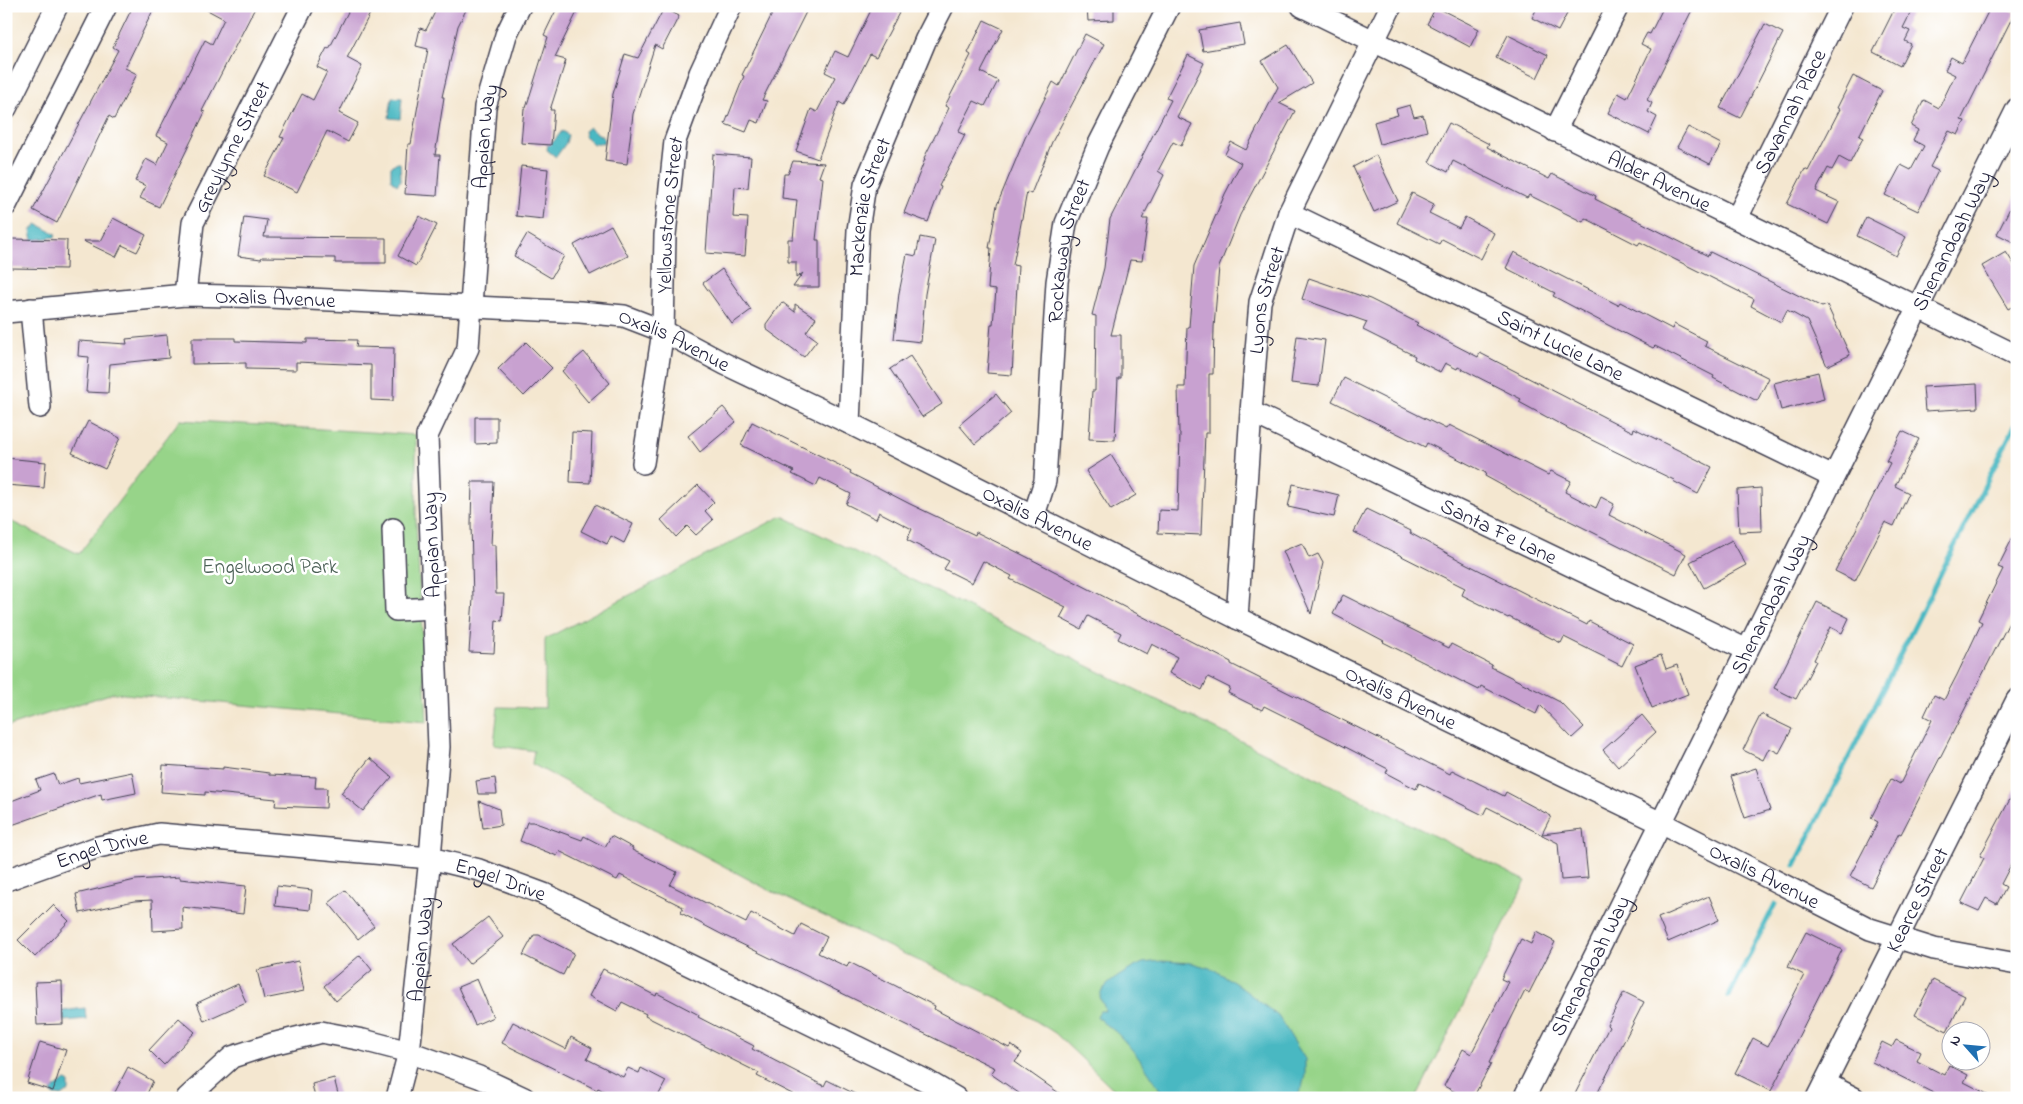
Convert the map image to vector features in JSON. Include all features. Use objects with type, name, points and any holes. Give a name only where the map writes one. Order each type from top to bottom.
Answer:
[{"type":"street","points":[[6,108],[58,6]]},
{"type":"street","points":[[6,206],[106,6]]},
{"type":"street","name":"Greylynne Street","points":[[185,295],[194,223],[303,6]]},
{"type":"street","name":"Appian Way","points":[[397,1098],[408,1052],[430,858],[439,747],[426,436],[468,348],[485,107],[506,35],[520,6]]},
{"type":"street","name":"Yellowstone Street","points":[[643,463],[663,331],[665,235],[675,141],[700,73],[731,6]]},
{"type":"street","name":"Mackenzie Street","points":[[849,423],[858,230],[865,185],[926,39],[943,6]]},
{"type":"street","name":"Rockaway Street","points":[[1034,515],[1045,481],[1056,282],[1066,223],[1098,146],[1169,6]]},
{"type":"street","name":"Alder Avenue","points":[[1302,6],[2017,356]]},
{"type":"street","name":"Lyons Street","points":[[1237,618],[1260,302],[1289,213],[1391,6]]},
{"type":"street","points":[[1555,131],[1618,6]]},
{"type":"street","name":"Savannah Place","points":[[1737,218],[1842,6]]},
{"type":"street","name":"Shenandoah Way","points":[[1524,1098],[2017,109]]},
{"type":"street","name":"Saint Lucie Lane","points":[[1289,213],[1833,477]]},
{"type":"street","name":"Oxalis Avenue","points":[[6,312],[185,295],[269,297],[580,312],[624,316],[663,331],[725,364],[849,423],[1237,618],[1661,823],[1870,929],[1934,949],[2017,964]]},
{"type":"street","points":[[31,309],[40,407]]},
{"type":"street","name":"Santa Fe Lane","points":[[1251,412],[1747,650]]},
{"type":"street","points":[[393,529],[396,610],[434,608]]},
{"type":"street","name":"Kearce Street","points":[[1821,1090],[2017,700]]},
{"type":"street","name":"Engel Drive","points":[[6,880],[98,846],[159,834],[430,858],[480,870],[544,894],[926,1081],[956,1098]]},
{"type":"street","points":[[188,1098],[232,1057],[272,1044],[321,1032],[408,1052],[480,1077],[524,1098]]},
{"type":"street","points":[[1821,1090],[1854,1098]]},
{"type":"green space","name":"Engelwood Park","points":[[180,420],[416,435],[416,523],[427,722],[113,693],[6,727],[6,519],[79,554]]},
{"type":"green space","points":[[782,516],[1526,881],[1416,1098],[1123,1098],[1055,1033],[1006,1002],[765,888],[532,764],[534,751],[494,745],[498,707],[545,708],[545,639]]},
{"type":"water","points":[[392,97],[402,98],[400,119],[389,118]]},
{"type":"water","points":[[589,127],[604,138],[603,143],[593,144],[585,136],[584,131]]},
{"type":"water","points":[[562,131],[568,135],[566,143],[556,157],[547,150],[548,144],[553,142]]},
{"type":"water","points":[[395,163],[400,163],[401,180],[397,185],[391,180],[391,167]]},
{"type":"water","points":[[37,224],[56,234],[55,237],[33,240],[31,231]]},
{"type":"water","points":[[1162,961],[1192,963],[1213,969],[1238,985],[1278,1016],[1305,1059],[1305,1075],[1302,1088],[1296,1098],[1164,1098],[1149,1072],[1131,1048],[1097,1016],[1100,1011],[1105,1011],[1100,996],[1105,987],[1125,972],[1143,963]]},
{"type":"water","points":[[85,1008],[86,1019],[64,1021],[63,1011]]},
{"type":"water","points":[[65,1080],[69,1083],[69,1091],[62,1096],[53,1095],[51,1091]]},
{"type":"building","points":[[133,6],[155,6],[125,68],[137,74],[114,119],[109,116],[57,223],[33,210],[118,50],[113,47]]},
{"type":"building","points":[[200,6],[256,6],[202,111],[205,112],[159,207],[140,198],[146,186],[135,181],[146,159],[157,165],[168,142],[156,136],[205,40],[212,44],[224,19]]},
{"type":"building","points":[[351,6],[374,6],[347,58],[362,66],[339,113],[358,123],[348,142],[327,131],[297,192],[264,176],[284,138],[280,137],[302,94],[313,100],[327,72],[317,67],[327,48],[329,49]]},
{"type":"building","points":[[438,6],[468,6],[458,26],[442,97],[444,97],[435,155],[440,155],[437,196],[405,194],[408,144],[411,144],[428,49],[416,46],[420,28],[426,30]]},
{"type":"building","points":[[558,6],[580,6],[555,57],[566,60],[550,110],[554,110],[551,145],[521,143],[524,108],[526,108],[548,37],[544,35]]},
{"type":"building","points":[[776,6],[809,6],[762,100],[767,101],[759,123],[751,120],[746,132],[725,124],[744,76],[742,75]]},
{"type":"building","points":[[873,6],[886,6],[899,13],[876,57],[870,54],[844,105],[839,102],[818,159],[796,151],[811,109],[817,112],[835,77],[825,72],[835,51],[848,57]]},
{"type":"building","points":[[1087,6],[1114,6],[1114,20],[1088,21]]},
{"type":"building","points":[[1538,6],[1571,6],[1558,31],[1532,18]]},
{"type":"building","points":[[1664,6],[1694,6],[1647,100],[1652,103],[1648,112],[1657,117],[1649,134],[1608,113],[1618,93],[1627,98],[1651,49],[1641,44],[1647,33],[1650,34]]},
{"type":"building","points":[[1896,6],[1914,6],[1903,28],[1910,31],[1905,41],[1911,44],[1900,66],[1873,52]]},
{"type":"building","points":[[1991,6],[2003,6],[2015,12],[1961,120],[1965,121],[1958,135],[1949,131],[1930,167],[1938,171],[1918,211],[1885,195],[1901,165],[1911,170],[1924,146],[1913,140],[1918,130],[1911,126],[1924,100],[1939,108],[1955,75],[1945,70],[1951,57],[1962,63]]},
{"type":"building","points":[[1436,7],[1479,29],[1470,47],[1427,24]]},
{"type":"building","points":[[664,8],[679,16],[662,49],[655,45],[633,114],[627,164],[605,161],[613,94],[625,54],[638,58]]},
{"type":"building","points":[[984,20],[1003,29],[981,72],[998,81],[985,106],[974,101],[958,132],[965,135],[939,186],[941,187],[928,222],[904,213],[924,158],[949,108],[945,106],[971,55],[968,53]]},
{"type":"building","points":[[1240,23],[1244,44],[1203,51],[1199,30]]},
{"type":"building","points":[[1765,24],[1783,33],[1740,118],[1720,108]]},
{"type":"building","points":[[1085,34],[1104,44],[1052,142],[1031,194],[1027,192],[1013,265],[1018,266],[1012,375],[987,373],[996,290],[988,289],[991,248],[989,248],[997,205],[1025,138],[1053,82],[1059,86]]},
{"type":"building","points":[[1508,35],[1548,55],[1537,78],[1496,58]]},
{"type":"building","points":[[1288,45],[1312,83],[1279,103],[1295,111],[1240,215],[1219,267],[1214,327],[1213,374],[1209,374],[1209,433],[1205,433],[1201,535],[1158,533],[1159,510],[1178,511],[1180,433],[1178,387],[1185,387],[1187,327],[1189,327],[1194,266],[1225,194],[1241,163],[1225,154],[1231,142],[1246,150],[1278,87],[1262,61]]},
{"type":"building","points":[[1188,55],[1204,63],[1177,117],[1192,124],[1181,146],[1173,142],[1158,171],[1164,175],[1142,219],[1148,219],[1142,261],[1130,260],[1111,335],[1121,335],[1121,378],[1118,378],[1115,440],[1089,439],[1092,391],[1095,391],[1096,316],[1092,315],[1104,268],[1110,219],[1171,100],[1166,98]]},
{"type":"building","points":[[1853,76],[1882,91],[1859,136],[1863,138],[1850,163],[1839,157],[1832,170],[1828,168],[1816,191],[1839,202],[1828,224],[1787,204],[1805,169],[1808,171],[1840,109],[1837,108]]},
{"type":"building","points":[[1410,105],[1414,117],[1423,115],[1427,131],[1380,144],[1374,122],[1398,115],[1396,109]]},
{"type":"building","points":[[1449,123],[1489,144],[1487,147],[1549,179],[1552,174],[1596,196],[1595,199],[1708,256],[1710,252],[1822,307],[1827,305],[1850,355],[1827,366],[1807,321],[1787,310],[1781,322],[1751,306],[1754,299],[1640,242],[1638,245],[1585,218],[1583,222],[1529,195],[1527,198],[1453,161],[1448,172],[1429,162]]},
{"type":"building","points":[[1688,127],[1721,144],[1710,164],[1677,147]]},
{"type":"building","points":[[713,154],[751,157],[748,188],[735,187],[733,217],[748,218],[745,256],[706,253]]},
{"type":"building","points":[[1376,155],[1398,201],[1374,212],[1353,167]]},
{"type":"building","points":[[793,161],[824,163],[819,177],[823,178],[816,240],[819,240],[819,287],[793,287],[803,273],[796,278],[796,262],[788,262],[788,239],[793,239],[797,200],[782,198],[784,174],[788,174]]},
{"type":"building","points":[[521,166],[548,169],[543,219],[516,216]]},
{"type":"building","points":[[1412,193],[1434,204],[1429,213],[1459,228],[1465,217],[1494,233],[1481,259],[1442,239],[1439,244],[1397,223]]},
{"type":"building","points":[[2017,194],[2017,244],[1997,234]]},
{"type":"building","points":[[419,216],[437,225],[416,266],[398,256]]},
{"type":"building","points":[[244,217],[267,220],[264,237],[386,238],[386,263],[335,263],[335,258],[262,257],[261,259],[238,256]]},
{"type":"building","points":[[1866,217],[1906,237],[1896,256],[1857,236]]},
{"type":"building","points":[[113,218],[146,235],[137,252],[122,245],[116,257],[83,241],[101,241]]},
{"type":"building","points":[[611,225],[628,256],[590,275],[574,245]]},
{"type":"building","points":[[527,234],[564,256],[551,278],[514,256]]},
{"type":"building","points":[[920,237],[935,240],[925,294],[921,342],[894,339],[899,293],[907,254],[916,256]]},
{"type":"building","points":[[11,239],[67,240],[66,269],[11,268]]},
{"type":"building","points":[[1514,252],[1618,305],[1620,302],[1672,329],[1674,324],[1707,341],[1705,346],[1769,378],[1757,401],[1713,378],[1714,376],[1655,346],[1653,348],[1553,296],[1555,293],[1506,268]]},
{"type":"building","points":[[2006,252],[2017,269],[2017,304],[2008,309],[1982,266]]},
{"type":"building","points":[[722,269],[751,310],[732,324],[703,283]]},
{"type":"building","points":[[1309,278],[1370,299],[1418,323],[1416,325],[1478,357],[1480,353],[1633,432],[1634,428],[1712,467],[1698,494],[1674,480],[1569,429],[1519,402],[1521,399],[1458,367],[1457,369],[1445,363],[1440,372],[1414,359],[1415,356],[1363,330],[1367,322],[1302,299]]},
{"type":"building","points":[[782,302],[795,312],[795,304],[816,318],[806,332],[817,340],[804,357],[766,329],[766,324]]},
{"type":"building","points":[[167,335],[169,358],[110,364],[108,393],[86,392],[89,357],[78,356],[79,341],[127,344],[126,339]]},
{"type":"building","points":[[1297,336],[1325,340],[1319,386],[1291,383]]},
{"type":"building","points":[[192,338],[235,338],[235,341],[307,343],[307,339],[357,340],[356,347],[394,348],[393,401],[371,400],[371,365],[296,362],[296,370],[246,369],[246,363],[192,364]]},
{"type":"building","points":[[526,342],[552,368],[524,396],[498,369]]},
{"type":"building","points":[[584,352],[610,383],[588,402],[562,371]]},
{"type":"building","points":[[910,356],[942,404],[922,417],[890,369]]},
{"type":"building","points":[[1818,372],[1824,399],[1781,410],[1774,383]]},
{"type":"building","points":[[1344,378],[1446,429],[1449,425],[1548,475],[1551,471],[1571,481],[1565,492],[1596,508],[1601,497],[1614,504],[1609,515],[1686,554],[1676,574],[1534,503],[1485,476],[1486,473],[1427,443],[1425,447],[1332,401]]},
{"type":"building","points":[[1977,384],[1978,408],[1925,411],[1923,387]]},
{"type":"building","points":[[996,394],[1011,413],[975,444],[959,425]]},
{"type":"building","points":[[723,407],[736,422],[700,452],[688,436]]},
{"type":"building","points":[[475,417],[497,417],[497,443],[475,444]]},
{"type":"building","points":[[88,421],[120,438],[105,469],[72,453]]},
{"type":"building","points":[[752,422],[851,471],[850,473],[910,504],[975,535],[976,532],[1023,555],[1231,662],[1231,664],[1450,774],[1452,770],[1504,796],[1506,792],[1551,816],[1542,834],[1583,829],[1588,878],[1561,880],[1558,843],[1487,807],[1483,815],[1419,783],[1416,789],[1386,773],[1388,769],[1326,737],[1264,706],[1262,710],[1228,693],[1230,688],[1208,677],[1202,690],[1169,673],[1177,657],[1152,644],[1147,654],[1118,639],[1121,633],[1088,616],[1081,629],[1060,618],[1066,607],[1010,579],[1012,576],[983,561],[972,583],[944,569],[949,561],[907,540],[912,529],[879,512],[876,519],[846,504],[851,494],[820,478],[816,486],[792,474],[794,471],[741,445]]},
{"type":"building","points":[[1902,431],[1919,439],[1895,486],[1909,493],[1894,526],[1885,522],[1855,581],[1835,571],[1890,463],[1886,461]]},
{"type":"building","points":[[572,432],[592,433],[590,483],[570,482]]},
{"type":"building","points":[[1111,455],[1136,495],[1111,510],[1086,471]]},
{"type":"building","points":[[6,458],[46,462],[44,488],[6,485]]},
{"type":"building","points":[[472,482],[494,482],[491,545],[495,545],[496,594],[504,594],[502,621],[496,620],[494,653],[469,652],[473,599]]},
{"type":"building","points":[[1293,484],[1339,495],[1334,517],[1288,507]]},
{"type":"building","points":[[698,485],[714,502],[705,511],[713,520],[696,535],[687,526],[676,537],[661,520]]},
{"type":"building","points":[[1761,488],[1762,531],[1739,532],[1737,490]]},
{"type":"building","points":[[595,505],[633,524],[624,543],[611,536],[607,544],[581,531]]},
{"type":"building","points":[[1366,509],[1411,531],[1410,533],[1465,563],[1587,625],[1589,621],[1633,644],[1622,666],[1564,637],[1561,643],[1462,595],[1465,588],[1354,532]]},
{"type":"building","points":[[2017,529],[2017,607],[1901,834],[1899,833],[1871,887],[1850,876],[1878,822],[1871,818],[1891,779],[1900,784],[1932,720],[1924,716],[1934,695],[1944,700],[1957,675],[1982,622],[1978,620],[2003,569],[1998,567]]},
{"type":"building","points":[[1732,540],[1746,565],[1704,588],[1690,562]]},
{"type":"building","points":[[1302,543],[1309,558],[1318,554],[1323,563],[1311,614],[1283,551]]},
{"type":"building","points":[[1343,595],[1449,648],[1451,644],[1492,665],[1491,667],[1560,702],[1584,727],[1572,738],[1540,705],[1536,714],[1481,686],[1479,690],[1383,642],[1333,614]]},
{"type":"building","points":[[1817,602],[1849,618],[1842,633],[1830,627],[1814,660],[1816,661],[1796,699],[1774,688]]},
{"type":"building","points":[[1661,655],[1666,669],[1677,665],[1688,694],[1652,708],[1635,665]]},
{"type":"building","points":[[1761,714],[1792,729],[1779,753],[1769,748],[1763,760],[1743,750]]},
{"type":"building","points":[[1642,715],[1656,732],[1618,767],[1603,750]]},
{"type":"building","points":[[370,758],[392,777],[363,811],[341,793]]},
{"type":"building","points":[[163,765],[223,769],[223,767],[269,773],[269,775],[316,777],[315,788],[327,788],[326,808],[275,806],[276,799],[205,792],[205,795],[161,792]]},
{"type":"building","points":[[1756,768],[1770,810],[1745,818],[1731,776]]},
{"type":"building","points":[[132,772],[136,793],[102,800],[101,794],[6,827],[6,803],[40,790],[36,780],[54,774],[58,785],[78,778],[79,783]]},
{"type":"building","points":[[495,778],[497,794],[478,794],[476,781]]},
{"type":"building","points":[[2017,786],[2017,853],[2001,884],[2006,887],[1997,904],[1986,898],[1979,911],[1961,903],[1984,858],[1980,856]]},
{"type":"building","points":[[479,801],[499,809],[501,825],[483,828]]},
{"type":"building","points":[[527,822],[533,822],[582,840],[584,836],[605,847],[611,836],[633,848],[632,850],[677,872],[670,885],[746,923],[751,913],[795,936],[801,924],[827,937],[818,953],[847,967],[849,962],[935,1006],[934,1009],[1009,1048],[1011,1045],[1022,1053],[1015,1062],[1066,1098],[1026,1098],[991,1074],[995,1068],[721,934],[681,913],[683,907],[620,875],[617,880],[559,851],[557,856],[520,841]]},
{"type":"building","points":[[180,877],[180,879],[246,886],[243,914],[182,907],[183,929],[153,931],[152,900],[134,901],[80,913],[76,894],[135,880]]},
{"type":"building","points":[[277,886],[312,890],[310,910],[275,906]]},
{"type":"building","points":[[345,890],[374,926],[358,939],[329,903]]},
{"type":"building","points":[[1709,896],[1719,920],[1668,942],[1658,918]]},
{"type":"building","points":[[53,905],[69,921],[35,957],[18,940]]},
{"type":"building","points":[[488,917],[503,937],[469,964],[453,944]]},
{"type":"building","points":[[1536,932],[1555,942],[1529,993],[1525,991],[1473,1098],[1452,1098],[1455,1092],[1444,1086],[1463,1049],[1471,1054],[1508,982],[1501,979],[1521,939],[1531,944]]},
{"type":"building","points":[[1806,932],[1842,950],[1771,1091],[1735,1073],[1753,1038],[1768,1046],[1804,975],[1788,967]]},
{"type":"building","points":[[534,935],[539,935],[574,953],[563,975],[523,955]]},
{"type":"building","points":[[360,955],[372,970],[336,1001],[324,986]]},
{"type":"building","points":[[298,961],[304,991],[264,999],[257,970]]},
{"type":"building","points":[[603,969],[656,996],[657,993],[699,1015],[698,1017],[754,1046],[752,1049],[824,1086],[827,1080],[863,1098],[800,1098],[757,1076],[759,1073],[645,1016],[646,1014],[622,1002],[617,1011],[589,996]]},
{"type":"building","points":[[477,979],[493,1017],[475,1025],[458,987]]},
{"type":"building","points":[[1933,980],[1965,996],[1952,1022],[1940,1022],[1940,1028],[1915,1015]]},
{"type":"building","points":[[62,981],[63,1024],[37,1025],[35,982]]},
{"type":"building","points":[[238,984],[246,1002],[204,1021],[197,1003]]},
{"type":"building","points":[[1624,992],[1644,1002],[1595,1098],[1573,1098],[1609,1027],[1607,1025]]},
{"type":"building","points":[[179,1018],[195,1032],[164,1065],[149,1050]]},
{"type":"building","points":[[513,1022],[566,1049],[571,1037],[592,1048],[587,1059],[623,1077],[628,1068],[639,1073],[641,1068],[666,1081],[657,1098],[617,1098],[502,1043]]},
{"type":"building","points":[[1896,1040],[1921,1052],[1917,1061],[1944,1075],[1946,1072],[1962,1072],[1968,1075],[1964,1082],[1995,1098],[1943,1098],[1872,1062],[1882,1042],[1892,1047]]},
{"type":"building","points":[[40,1042],[66,1050],[53,1091],[27,1083]]},
{"type":"building","points":[[128,1067],[153,1081],[145,1098],[121,1098],[114,1094]]},
{"type":"building","points":[[334,1078],[339,1098],[315,1098],[312,1084]]},
{"type":"waterway","points":[[6,13],[10,6]]},
{"type":"waterway","points":[[1795,865],[2017,421]]},
{"type":"waterway","points":[[1729,996],[1775,904]]}]
